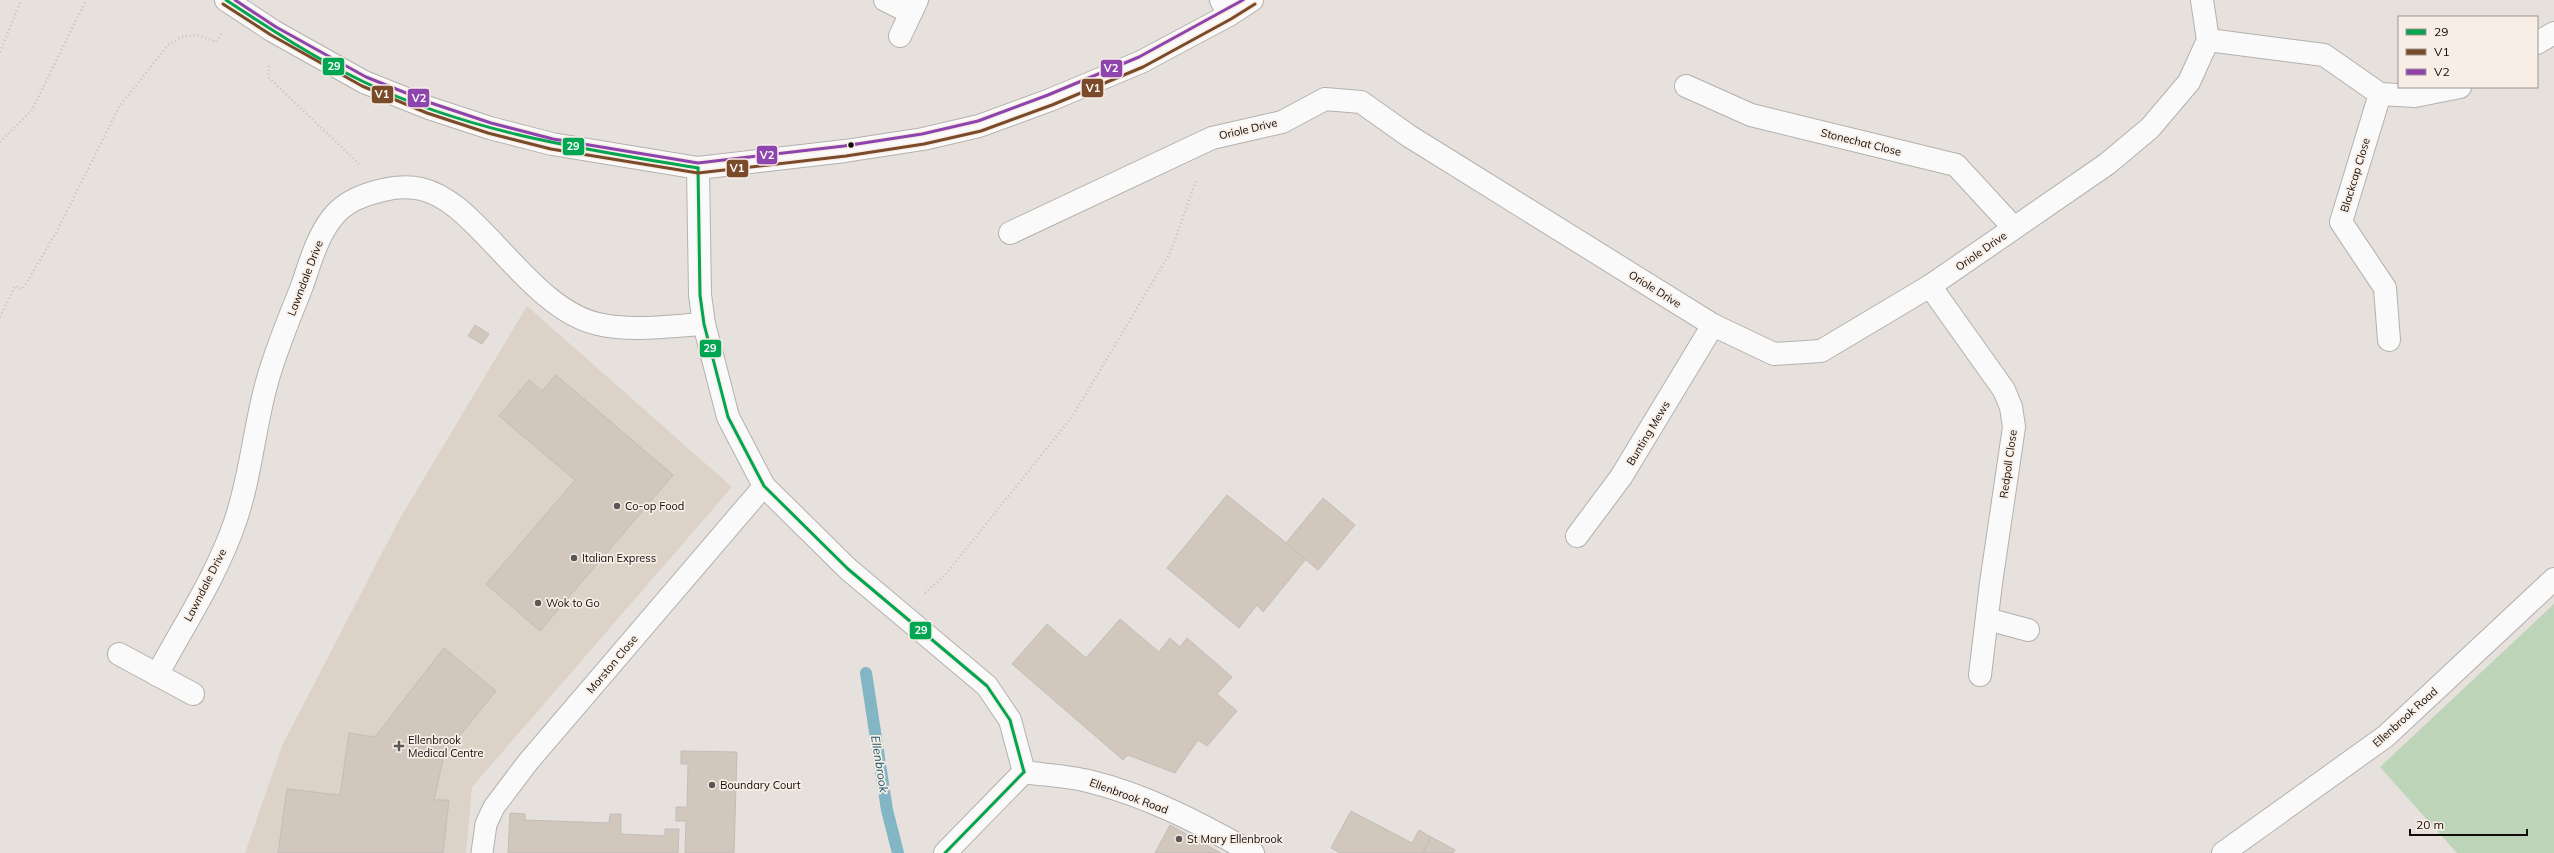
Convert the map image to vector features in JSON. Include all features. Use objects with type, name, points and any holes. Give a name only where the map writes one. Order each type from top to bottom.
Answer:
[{"type":"street","points":[[885,0],[914,6],[900,36]]},
{"type":"street","points":[[231,4],[273,31],[364,82],[428,108],[490,128],[552,144],[698,168],[846,151],[923,139],[979,126],[1050,100],[1141,62],[1225,8],[1252,0]]},
{"type":"street","points":[[2202,0],[2208,40],[2324,55],[2380,94],[2415,96],[2455,88]]},
{"type":"street","points":[[2538,42],[2554,33]]},
{"type":"street","name":"Oriole Drive","points":[[1010,233],[1212,138],[1282,122],[1325,99],[1362,102],[1409,136],[1713,325],[1774,354],[1821,351],[1930,286],[2107,164],[2150,128],[2189,82],[2208,40]]},
{"type":"street","name":"Stonechat Close","points":[[1686,86],[1751,115],[1956,165],[2014,228]]},
{"type":"street","name":"Blackcap Close","points":[[2380,94],[2341,222],[2385,288],[2389,340]]},
{"type":"street","points":[[698,168],[700,295],[704,324],[728,417],[764,486],[848,569],[987,686],[1010,720],[1024,772],[945,853]]},
{"type":"street","name":"Lawndale Drive","points":[[158,675],[216,566],[235,523],[247,480],[267,380],[318,243],[331,218],[350,201],[396,186],[421,187],[441,196],[458,209],[553,302],[574,316],[598,324],[636,327],[704,324]]},
{"type":"street","name":"Redpoll Close","points":[[1930,286],[2004,390],[2011,407],[2014,427],[1980,675]]},
{"type":"street","name":"Bunting Mews","points":[[1577,536],[1621,477],[1713,325]]},
{"type":"street","name":"Ellenbrook Road","points":[[2224,853],[2386,736],[2554,579]]},
{"type":"street","points":[[1987,619],[2028,630]]},
{"type":"street","points":[[119,654],[192,694]]},
{"type":"street","name":"Ellenbrook Road","points":[[1024,772],[1087,780],[1124,792],[1160,805],[1254,853]]},
{"type":"lane","name":"Morston Close","points":[[482,853],[486,824],[494,808],[528,762],[764,486]]},
{"type":"path","points":[[0,52],[21,0]]},
{"type":"path","points":[[0,142],[32,110],[86,0]]},
{"type":"path","points":[[0,317],[15,286],[23,289],[58,229],[119,107],[168,45],[181,37],[198,35],[216,42],[231,4]]},
{"type":"path","points":[[273,31],[268,77],[385,189]]},
{"type":"path","points":[[902,614],[945,575],[1072,417],[1170,253],[1212,138]]},
{"type":"shaded area","points":[[527,306],[732,487],[472,787],[466,853],[245,853],[282,746],[399,520]]},
{"type":"green space","points":[[2554,604],[2554,853],[2457,853],[2380,767]]},
{"type":"building","points":[[475,325],[489,334],[482,344],[468,336]]},
{"type":"building","points":[[556,375],[673,475],[540,631],[486,584],[575,480],[499,416],[529,380],[542,391]]},
{"type":"building","points":[[1227,495],[1306,559],[1263,612],[1257,605],[1239,628],[1167,568]]},
{"type":"building","points":[[1323,498],[1355,525],[1318,570],[1286,543]]},
{"type":"building","points":[[1120,619],[1159,652],[1170,638],[1180,647],[1187,638],[1232,677],[1217,694],[1237,711],[1207,746],[1198,740],[1175,773],[1128,755],[1123,760],[1012,664],[1047,624],[1086,658]]},
{"type":"building","name":"Ellenbrook Medical Centre","points":[[444,648],[496,691],[444,755],[434,800],[449,800],[443,853],[278,853],[287,789],[340,795],[349,733],[375,737]]},
{"type":"building","name":"Boundary Court","points":[[681,751],[737,752],[734,853],[685,853],[686,821],[676,821],[676,807],[687,807],[688,764],[681,764]]},
{"type":"building","points":[[1351,811],[1412,843],[1419,830],[1431,837],[1423,853],[1340,853],[1331,848]]},
{"type":"building","points":[[510,813],[525,814],[525,820],[609,823],[610,814],[621,814],[621,834],[665,836],[665,829],[679,829],[678,853],[508,853]]},
{"type":"building","name":"St Mary Ellenbrook","points":[[1170,825],[1221,853],[1155,853]]},
{"type":"building","points":[[1431,837],[1455,850],[1453,853],[1423,853]]},
{"type":"waterway","name":"Ellenbrook","points":[[866,673],[887,810],[898,853]]},
{"type":"transit line","name":"29","points":[[226,0],[328,64],[404,100],[486,127],[528,137],[612,154],[698,168]]},
{"type":"transit line","name":"V2","points":[[235,0],[276,27],[366,77],[431,103],[491,123],[553,139],[698,163],[844,146],[922,134],[978,121],[1048,95],[1139,57],[1243,0]]},
{"type":"transit line","name":"V1","points":[[223,4],[271,35],[362,86],[427,113],[488,133],[551,149],[698,173],[846,156],[924,144],[981,131],[1052,105],[1143,67],[1231,19],[1255,4]]},
{"type":"transit line","name":"29","points":[[698,168],[700,295],[704,324],[728,417],[764,486],[848,569],[987,686],[1010,720],[1024,772]]},
{"type":"transit line","name":"29","points":[[945,853],[1024,772]]},
{"type":"place","name":"Co-op Food","points":[[617,506]]},
{"type":"place","name":"Italian Express","points":[[574,558]]},
{"type":"place","name":"Wok to Go","points":[[538,603]]},
{"type":"place","name":"Ellenbrook Medical Centre","points":[[399,746]]},
{"type":"place","name":"Boundary Court","points":[[712,785]]},
{"type":"place","name":"St Mary Ellenbrook","points":[[1179,839]]}]
